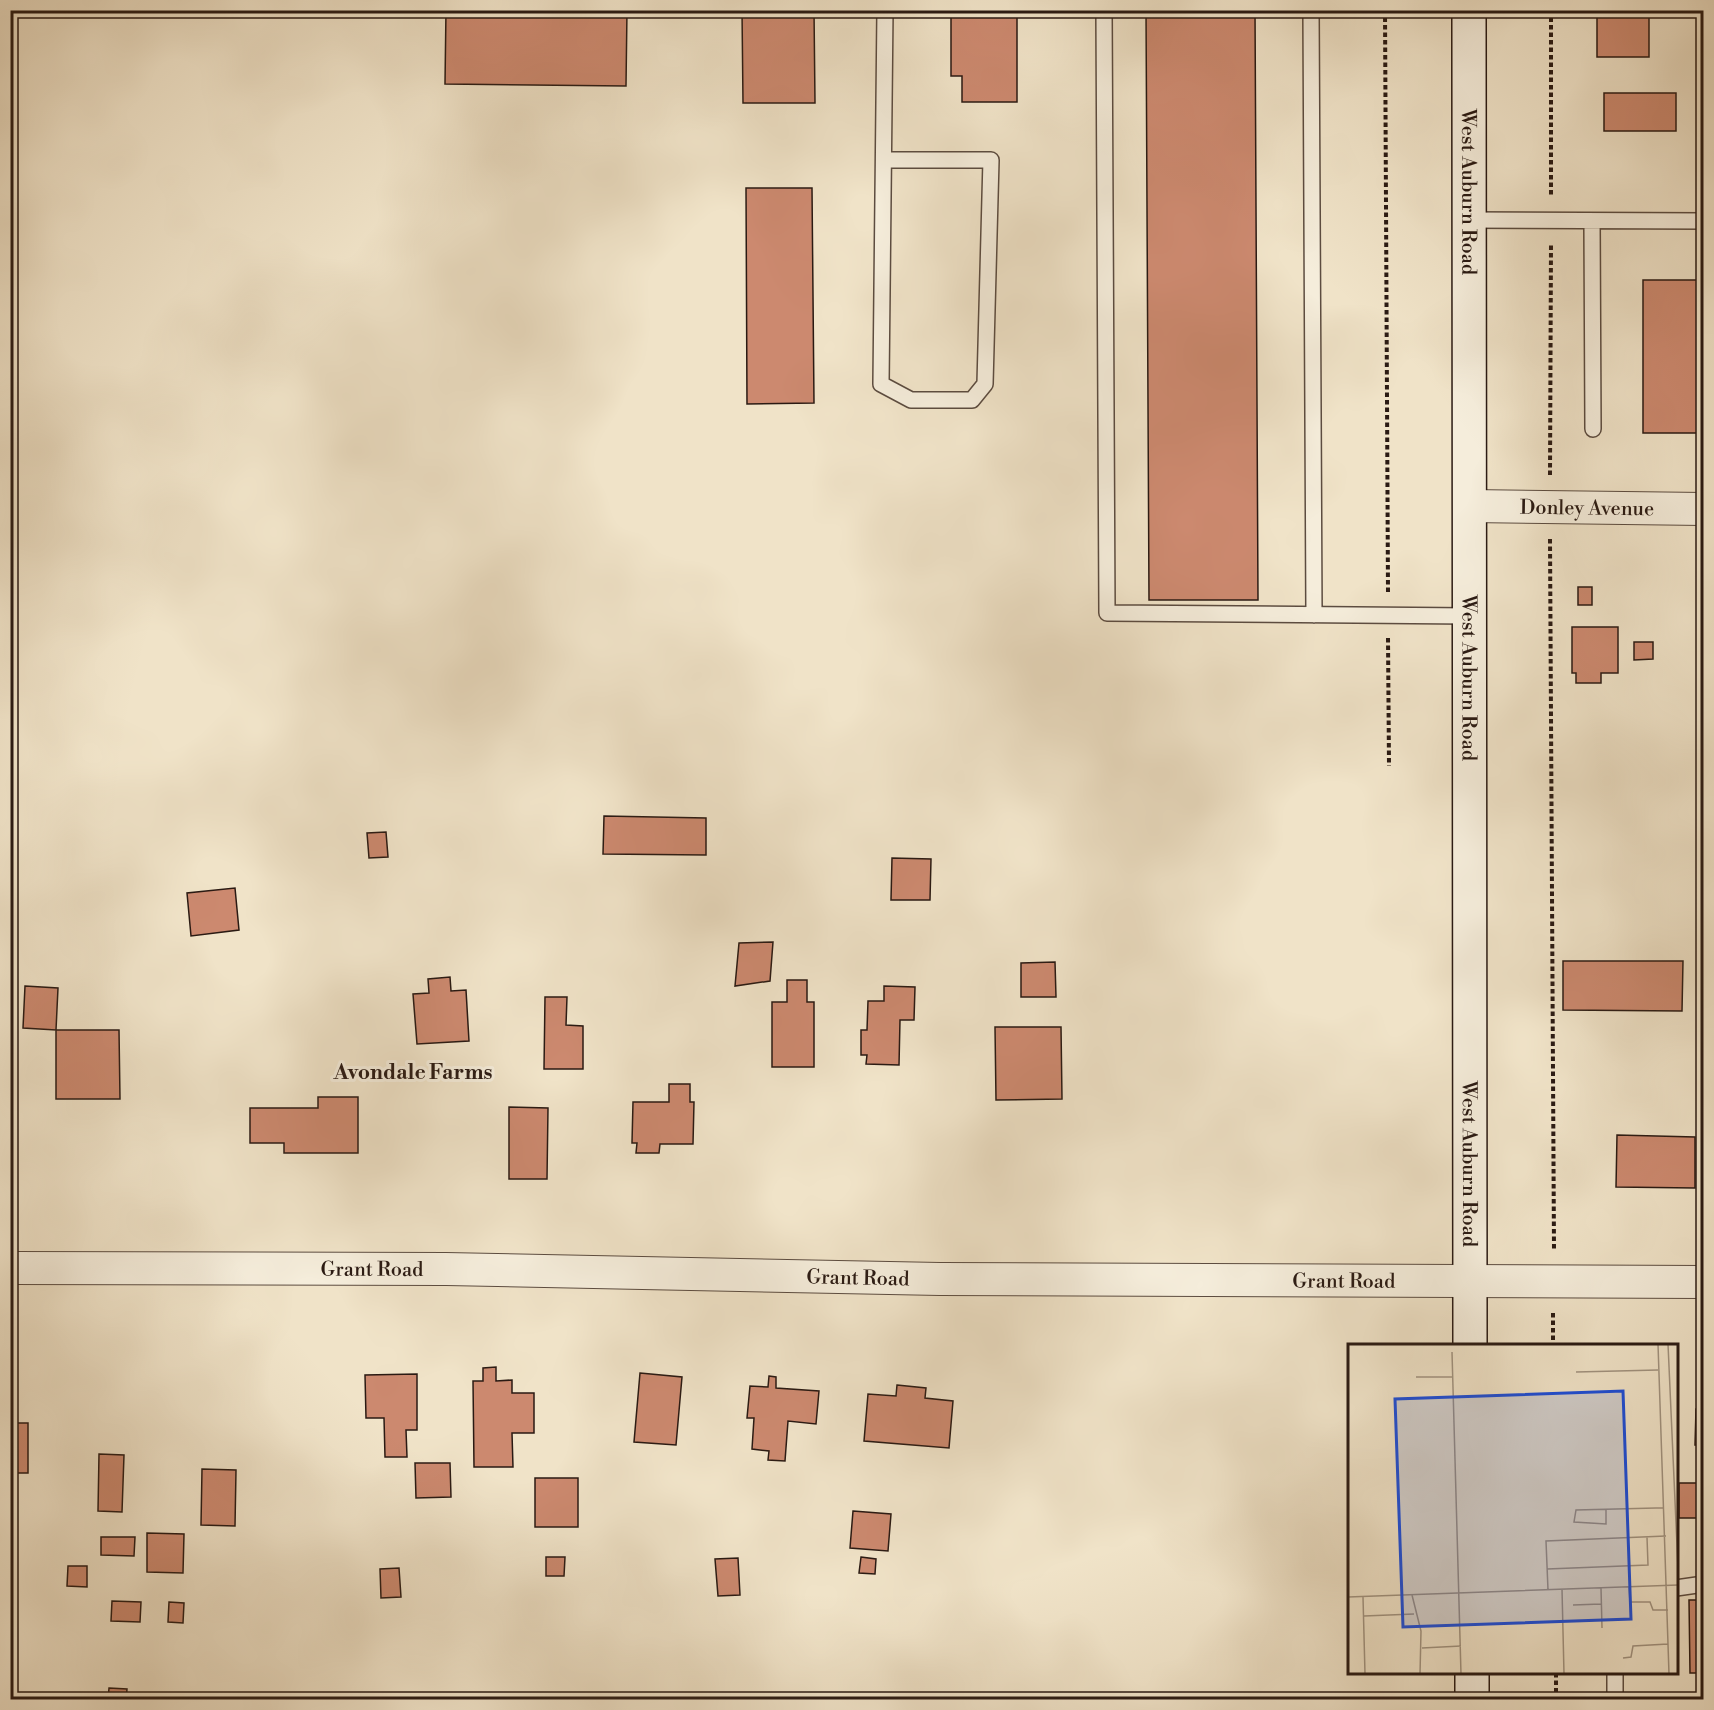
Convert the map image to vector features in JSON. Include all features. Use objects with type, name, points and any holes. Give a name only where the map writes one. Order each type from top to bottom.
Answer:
[{"type":"main road","name":"West Auburn Road","points":[[1469,10],[1470,1344]]},
{"type":"main road","points":[[1472,1674],[1472,1700]]},
{"type":"street","name":"Donley Avenue","points":[[1470,506],[1704,509]]},
{"type":"street","name":"Grant Road","points":[[10,1268],[446,1269],[952,1279],[1704,1282]]},
{"type":"lane","points":[[884,160],[991,160],[985,384],[972,400],[911,400],[881,384],[885,10]]},
{"type":"lane","points":[[1104,10],[1107,613],[1470,616]]},
{"type":"lane","points":[[1311,10],[1314,615]]},
{"type":"lane","points":[[1468,220],[1704,221]]},
{"type":"lane","points":[[1592,221],[1593,429]]},
{"type":"lane","points":[[1678,1588],[1704,1584]]},
{"type":"lane","points":[[1615,1674],[1615,1700]]},
{"type":"path","points":[[1385,10],[1389,766]]},
{"type":"path","points":[[1551,10],[1551,204]]},
{"type":"path","points":[[1550,472],[1551,245]]},
{"type":"path","points":[[1550,549],[1554,1241]]},
{"type":"path","points":[[1553,1316],[1553,1344]]},
{"type":"path","points":[[1556,1674],[1556,1700]]},
{"type":"building","points":[[446,10],[627,10],[626,86],[445,84]]},
{"type":"building","points":[[742,10],[814,10],[815,103],[743,103]]},
{"type":"building","points":[[951,10],[1017,10],[1017,102],[962,102],[962,76],[951,76]]},
{"type":"building","points":[[1146,10],[1255,10],[1258,600],[1149,600]]},
{"type":"building","points":[[1597,10],[1649,10],[1649,57],[1597,57]]},
{"type":"building","points":[[1604,93],[1676,93],[1676,131],[1604,131]]},
{"type":"building","points":[[746,188],[812,188],[814,403],[747,404]]},
{"type":"building","points":[[1643,280],[1704,280],[1704,433],[1643,433]]},
{"type":"building","points":[[1578,587],[1592,587],[1592,605],[1578,605]]},
{"type":"building","points":[[1572,627],[1618,627],[1618,673],[1601,673],[1601,683],[1576,683],[1576,673],[1572,673]]},
{"type":"building","points":[[1634,642],[1653,642],[1653,659],[1634,660]]},
{"type":"building","points":[[604,816],[706,818],[706,855],[603,854]]},
{"type":"building","points":[[386,832],[388,857],[369,858],[367,833]]},
{"type":"building","points":[[892,858],[931,859],[930,900],[891,900]]},
{"type":"building","points":[[235,888],[239,930],[191,936],[187,893]]},
{"type":"building","points":[[773,942],[770,981],[735,986],[739,943]]},
{"type":"building","points":[[1563,961],[1683,961],[1682,1011],[1563,1010]]},
{"type":"building","points":[[1055,962],[1056,997],[1021,997],[1021,963]]},
{"type":"building","points":[[450,977],[451,991],[466,990],[469,1041],[417,1044],[413,994],[429,993],[428,979]]},
{"type":"building","points":[[787,980],[807,980],[807,1002],[814,1002],[814,1067],[772,1067],[772,1002],[787,1002]]},
{"type":"building","points":[[25,986],[58,988],[56,1030],[23,1028]]},
{"type":"building","points":[[884,986],[915,987],[914,1020],[900,1020],[899,1065],[866,1064],[867,1055],[861,1055],[861,1030],[867,1030],[868,1001],[884,1001]]},
{"type":"building","points":[[545,997],[567,997],[566,1025],[583,1026],[583,1069],[544,1069]]},
{"type":"building","points":[[995,1027],[1061,1027],[1062,1099],[996,1100]]},
{"type":"building","points":[[56,1030],[119,1030],[120,1099],[56,1099]]},
{"type":"building","points":[[669,1084],[690,1084],[690,1102],[694,1102],[693,1144],[660,1144],[659,1153],[636,1153],[637,1143],[632,1143],[633,1102],[669,1102]]},
{"type":"building","points":[[318,1097],[358,1097],[358,1153],[284,1153],[284,1143],[250,1143],[250,1108],[318,1108]]},
{"type":"building","points":[[509,1107],[548,1108],[547,1179],[509,1179]]},
{"type":"building","points":[[1617,1135],[1695,1137],[1695,1188],[1616,1187]]},
{"type":"building","points":[[496,1367],[496,1381],[512,1380],[512,1393],[534,1393],[534,1433],[512,1433],[513,1467],[474,1467],[473,1381],[483,1381],[483,1368]]},
{"type":"building","points":[[640,1373],[682,1377],[676,1445],[634,1442]]},
{"type":"building","points":[[417,1374],[417,1430],[406,1430],[407,1457],[385,1457],[384,1418],[366,1418],[365,1375]]},
{"type":"building","points":[[769,1376],[776,1377],[776,1388],[819,1391],[816,1424],[788,1421],[785,1461],[768,1460],[769,1451],[752,1449],[754,1418],[747,1418],[750,1386],[768,1387]]},
{"type":"building","points":[[897,1385],[926,1388],[925,1398],[953,1401],[949,1448],[864,1441],[868,1394],[896,1396]]},
{"type":"building","points":[[1696,1409],[1704,1409],[1704,1445],[1695,1445]]},
{"type":"building","points":[[10,1423],[28,1423],[28,1473],[10,1473]]},
{"type":"building","points":[[99,1454],[124,1455],[122,1512],[98,1511]]},
{"type":"building","points":[[415,1463],[450,1463],[451,1497],[416,1498]]},
{"type":"building","points":[[202,1469],[236,1470],[235,1526],[201,1525]]},
{"type":"building","points":[[535,1478],[578,1478],[578,1527],[535,1527]]},
{"type":"building","points":[[1679,1483],[1704,1483],[1704,1518],[1679,1518]]},
{"type":"building","points":[[853,1511],[891,1514],[888,1551],[850,1548]]},
{"type":"building","points":[[147,1533],[184,1534],[183,1573],[147,1572]]},
{"type":"building","points":[[101,1537],[135,1537],[134,1556],[101,1555]]},
{"type":"building","points":[[546,1557],[565,1557],[564,1576],[546,1576]]},
{"type":"building","points":[[861,1557],[876,1559],[875,1574],[859,1573]]},
{"type":"building","points":[[738,1558],[740,1595],[718,1596],[715,1559]]},
{"type":"building","points":[[68,1566],[87,1566],[87,1587],[67,1586]]},
{"type":"building","points":[[399,1568],[401,1597],[381,1598],[380,1569]]},
{"type":"building","points":[[1689,1600],[1704,1600],[1704,1700],[1699,1700],[1700,1673],[1690,1673]]},
{"type":"building","points":[[112,1601],[141,1602],[140,1622],[111,1621]]},
{"type":"building","points":[[169,1602],[184,1603],[183,1623],[168,1622]]},
{"type":"building","points":[[109,1688],[127,1689],[126,1700],[108,1700]]},
{"type":"district","name":"Avondale Farms","points":[[413,1072]]}]
